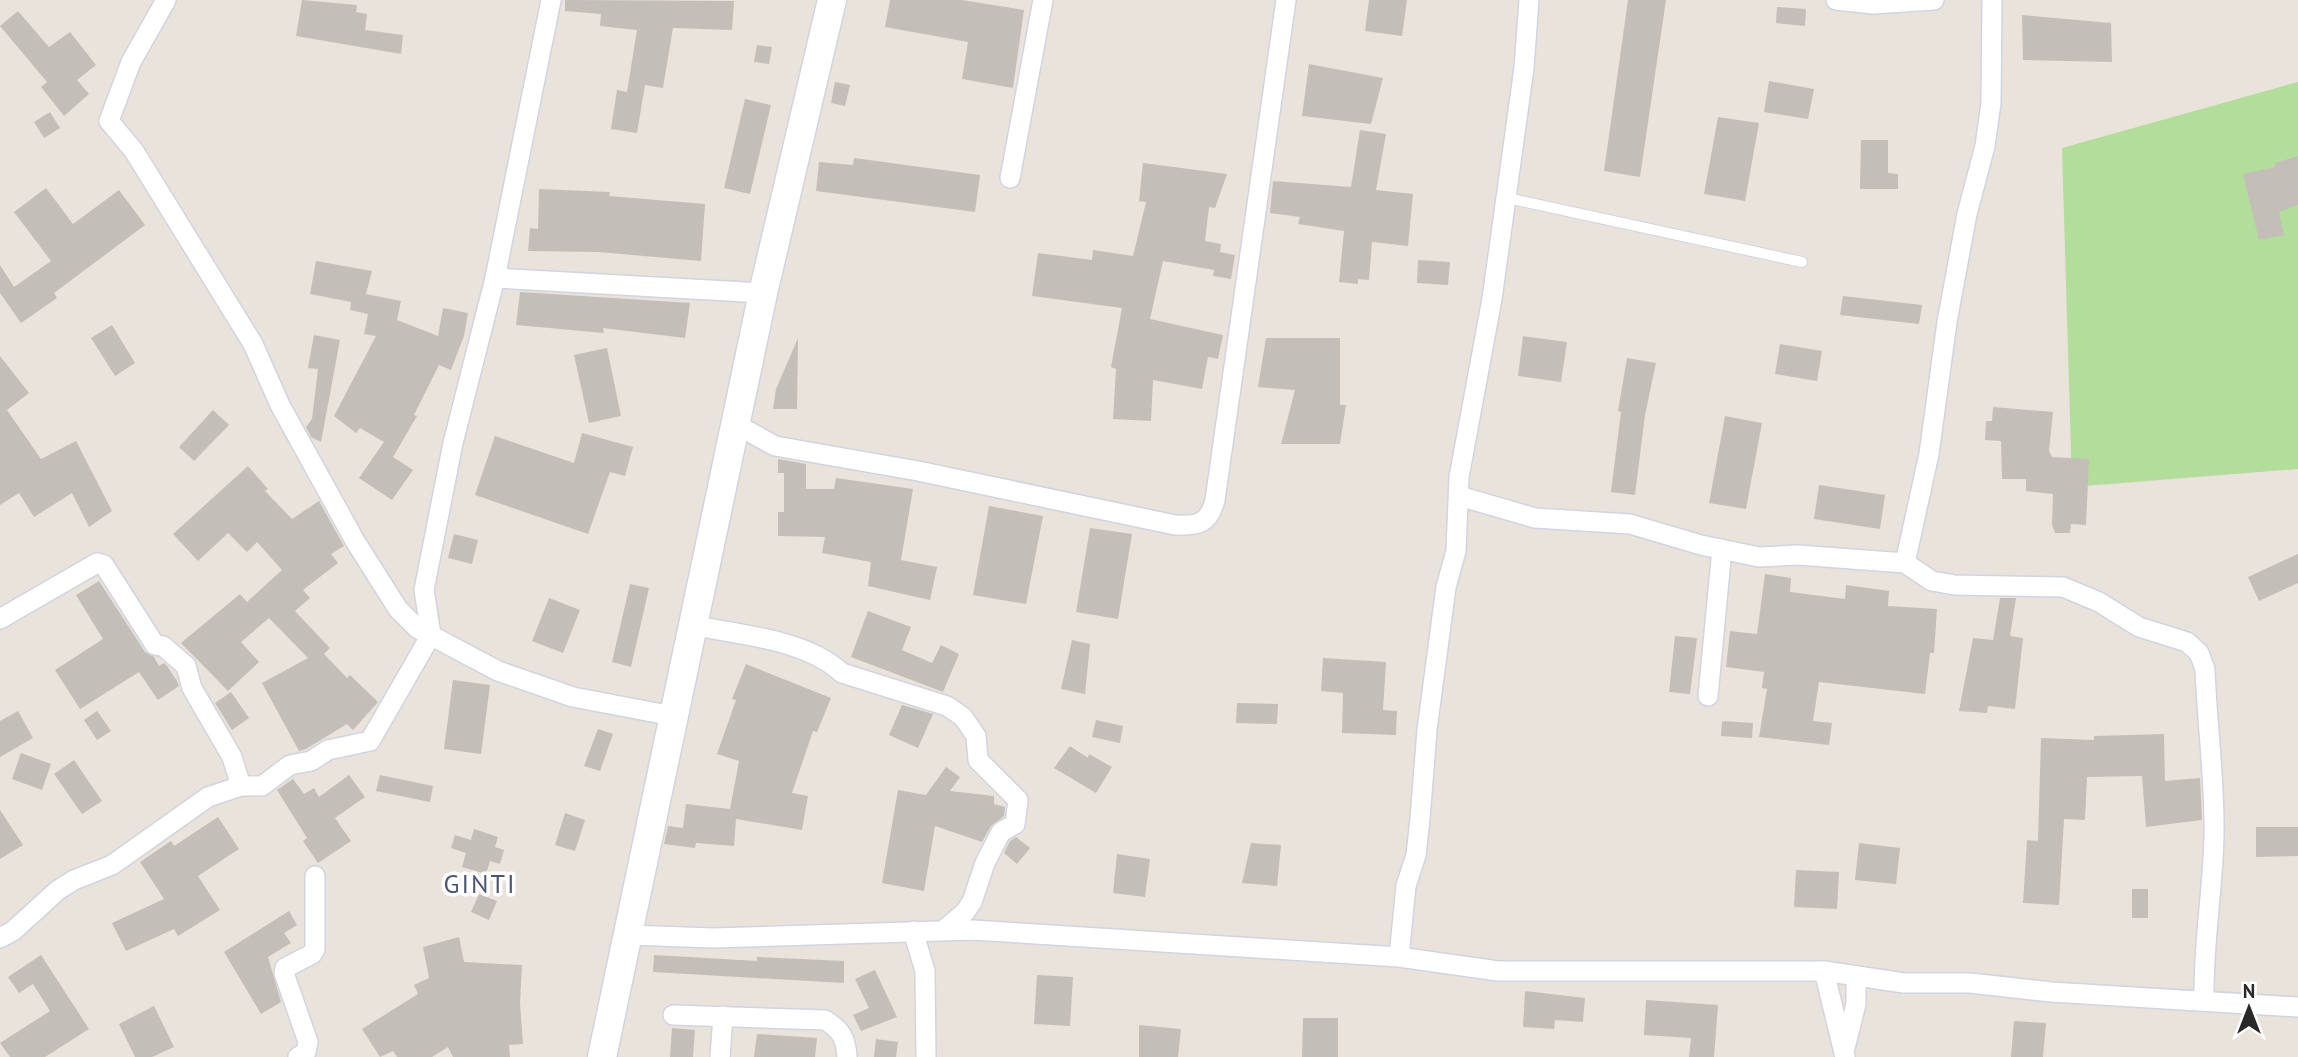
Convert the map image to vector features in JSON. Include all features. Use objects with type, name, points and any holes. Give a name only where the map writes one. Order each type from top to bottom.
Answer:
[{"type":"main road","points":[[602,1057],[763,293],[832,0]]},
{"type":"street","points":[[166,0],[131,62],[109,121],[134,151],[253,344],[280,405],[330,496],[398,609],[417,628],[498,671],[573,697],[673,716]]},
{"type":"street","points":[[0,937],[13,931],[58,890],[112,865],[208,797],[241,786],[262,786],[290,765],[311,761],[328,750],[370,741],[431,635],[424,590],[453,443],[495,278],[551,0]]},
{"type":"street","points":[[1010,178],[1042,0]]},
{"type":"street","points":[[737,425],[775,446],[918,471],[1175,525],[1195,526],[1202,523],[1211,516],[1215,500],[1286,0]]},
{"type":"street","points":[[1399,957],[1406,886],[1416,855],[1427,730],[1446,587],[1457,551],[1459,477],[1492,299],[1507,198],[1524,68],[1529,0]]},
{"type":"street","points":[[1836,0],[1872,4],[1934,0]]},
{"type":"street","points":[[1905,563],[1929,454],[1947,322],[1967,214],[1985,146],[1991,103],[1992,0]]},
{"type":"street","points":[[495,278],[763,293]]},
{"type":"street","points":[[1459,496],[1535,518],[1630,524],[1722,549],[1759,556],[1798,555],[1905,563],[1931,582],[2063,587],[2099,602],[2139,627],[2187,642],[2199,653],[2205,668],[2215,832],[2210,923],[2203,960],[2204,1000]]},
{"type":"street","points":[[1708,696],[1722,549]]},
{"type":"street","points":[[0,619],[97,563],[104,565],[155,645],[163,646],[186,666],[192,688],[232,757],[241,786]]},
{"type":"street","points":[[398,609],[424,590]]},
{"type":"street","points":[[692,625],[794,648],[832,664],[842,673],[947,706],[968,723],[976,736],[978,761],[1018,800],[1020,806],[1015,824],[1001,832],[990,852],[972,901],[965,912],[944,930]]},
{"type":"street","points":[[298,1057],[306,1052],[308,1042],[284,973],[285,968],[312,954],[315,949],[315,876]]},
{"type":"street","points":[[629,935],[713,938],[944,930],[1399,957],[1530,973],[1824,971],[1904,983],[1970,983],[2051,992],[2298,1007]]},
{"type":"street","points":[[913,931],[925,971],[926,1057]]},
{"type":"street","points":[[1824,971],[1845,1053]]},
{"type":"street","points":[[1845,1053],[1856,1004],[1856,976]]},
{"type":"street","points":[[673,1015],[825,1020],[839,1028],[845,1039],[847,1057]]},
{"type":"street","points":[[720,1057],[723,1016]]},
{"type":"lane","points":[[1507,198],[1802,262]]},
{"type":"green space","points":[[2298,82],[2298,469],[2072,487],[2062,148]]},
{"type":"building","points":[[302,0],[357,5],[356,12],[367,14],[365,30],[403,35],[401,54],[296,36]]},
{"type":"building","points":[[565,0],[734,1],[732,30],[673,28],[663,88],[645,85],[637,133],[611,129],[617,90],[627,92],[637,30],[600,26],[601,14],[565,11]]},
{"type":"building","points":[[890,0],[962,0],[1024,10],[1013,88],[962,79],[968,42],[885,27]]},
{"type":"building","points":[[1369,0],[1407,0],[1402,36],[1365,31]]},
{"type":"building","points":[[1628,0],[1666,0],[1640,177],[1604,171]]},
{"type":"building","points":[[1777,7],[1806,9],[1805,26],[1776,23]]},
{"type":"building","points":[[18,11],[49,47],[70,32],[96,65],[77,80],[89,94],[64,116],[41,87],[47,82],[0,26]]},
{"type":"building","points":[[2022,15],[2111,23],[2112,62],[2023,60]]},
{"type":"building","points":[[757,45],[772,47],[769,64],[754,62]]},
{"type":"building","points":[[1309,64],[1383,78],[1371,124],[1302,116]]},
{"type":"building","points":[[1769,81],[1814,89],[1808,119],[1764,112]]},
{"type":"building","points":[[835,82],[850,85],[845,106],[831,103]]},
{"type":"building","points":[[745,99],[771,105],[750,194],[724,188]]},
{"type":"building","points":[[50,112],[60,128],[44,138],[34,122]]},
{"type":"building","points":[[1718,117],[1759,123],[1745,201],[1704,194]]},
{"type":"building","points":[[1360,130],[1386,134],[1376,190],[1413,194],[1408,246],[1372,242],[1369,280],[1358,279],[1358,284],[1339,282],[1344,231],[1298,224],[1300,217],[1270,213],[1273,181],[1351,187]]},
{"type":"building","points":[[1861,140],[1888,140],[1888,173],[1898,174],[1898,189],[1860,189]]},
{"type":"building","points":[[2298,156],[2298,205],[2279,212],[2284,235],[2259,240],[2243,174],[2275,167],[2275,163]]},
{"type":"building","points":[[854,158],[980,175],[975,212],[816,191],[819,162],[853,165]]},
{"type":"building","points":[[1143,163],[1227,174],[1215,208],[1209,207],[1205,241],[1221,244],[1220,252],[1235,255],[1231,279],[1213,276],[1214,270],[1163,261],[1150,319],[1223,335],[1218,359],[1208,357],[1202,389],[1153,380],[1151,421],[1113,419],[1116,369],[1111,367],[1122,308],[1032,296],[1038,253],[1092,260],[1093,250],[1133,256],[1146,202],[1139,201]]},
{"type":"building","points":[[46,188],[73,224],[119,190],[145,225],[54,293],[57,298],[21,323],[0,293],[0,265],[14,287],[51,261],[14,212]]},
{"type":"building","points":[[539,189],[610,192],[609,196],[705,204],[701,261],[598,252],[528,251],[530,228],[538,229]]},
{"type":"building","points":[[1418,260],[1450,262],[1448,285],[1417,283]]},
{"type":"building","points":[[316,261],[372,271],[366,294],[401,301],[397,320],[438,336],[443,308],[468,313],[464,336],[451,370],[439,365],[414,415],[417,416],[393,457],[413,470],[392,500],[359,478],[384,442],[360,428],[356,433],[334,416],[376,336],[364,334],[368,314],[350,310],[351,302],[310,294]]},
{"type":"building","points":[[520,292],[690,303],[685,338],[603,328],[604,333],[516,325]]},
{"type":"building","points":[[1843,296],[1922,305],[1919,324],[1840,315]]},
{"type":"building","points":[[112,325],[135,363],[115,376],[91,338]]},
{"type":"building","points":[[314,335],[340,340],[321,442],[311,437],[306,427],[312,419],[318,369],[308,368]]},
{"type":"building","points":[[1523,336],[1567,342],[1561,382],[1518,376]]},
{"type":"building","points":[[798,338],[797,409],[773,409],[776,389]]},
{"type":"building","points":[[1266,338],[1340,338],[1340,405],[1346,405],[1340,444],[1281,444],[1295,390],[1258,387]]},
{"type":"building","points":[[1780,344],[1822,351],[1817,381],[1775,374]]},
{"type":"building","points":[[607,348],[621,416],[589,423],[574,355]]},
{"type":"building","points":[[0,356],[29,393],[7,410],[41,459],[76,441],[112,511],[89,527],[72,493],[34,517],[19,493],[0,505]]},
{"type":"building","points":[[1627,358],[1656,363],[1645,415],[1635,495],[1611,492],[1621,412],[1618,411]]},
{"type":"building","points":[[1993,407],[2053,412],[2049,451],[2052,457],[2089,459],[2086,525],[2071,524],[2070,533],[2055,533],[2052,525],[2053,494],[2026,491],[2026,479],[2002,479],[2001,441],[1985,440],[1986,421],[1992,421]]},
{"type":"building","points":[[213,410],[229,425],[194,461],[179,447]]},
{"type":"building","points":[[1725,416],[1762,423],[1746,509],[1709,503]]},
{"type":"building","points":[[582,433],[633,447],[625,476],[610,472],[588,534],[475,495],[495,436],[574,463]]},
{"type":"building","points":[[778,459],[806,464],[806,489],[834,489],[836,478],[913,489],[901,560],[937,567],[930,600],[868,586],[871,562],[822,553],[825,537],[778,536],[778,512],[784,512],[784,473],[778,473]]},
{"type":"building","points":[[248,466],[268,489],[265,491],[292,519],[319,501],[344,546],[331,554],[338,563],[303,590],[310,598],[295,611],[330,648],[324,654],[347,678],[350,675],[378,702],[353,730],[347,724],[299,751],[262,683],[308,658],[269,618],[241,642],[259,662],[228,691],[181,643],[240,594],[247,602],[282,570],[257,542],[247,552],[228,533],[198,561],[173,534]]},
{"type":"building","points":[[1819,485],[1885,495],[1880,529],[1814,519]]},
{"type":"building","points":[[989,506],[1043,516],[1026,604],[973,595]]},
{"type":"building","points":[[1090,528],[1132,534],[1118,619],[1076,612]]},
{"type":"building","points":[[454,534],[478,540],[472,564],[448,558]]},
{"type":"building","points":[[2298,554],[2298,583],[2259,601],[2248,577]]},
{"type":"building","points":[[1765,574],[1791,578],[1790,592],[1845,599],[1846,585],[1889,591],[1888,606],[1937,609],[1934,653],[1930,653],[1925,694],[1819,682],[1813,721],[1832,723],[1829,745],[1759,737],[1767,689],[1762,688],[1764,672],[1726,667],[1730,631],[1757,634]]},
{"type":"building","points":[[99,581],[145,652],[154,657],[159,666],[164,663],[177,681],[179,686],[158,700],[139,672],[80,709],[55,670],[103,639],[76,595]]},
{"type":"building","points":[[630,584],[649,588],[631,667],[612,662]]},
{"type":"building","points":[[549,598],[580,610],[563,653],[532,641]]},
{"type":"building","points":[[2000,598],[2016,598],[2010,636],[2023,638],[2015,709],[1988,706],[1987,713],[1959,711],[1973,638],[1993,640]]},
{"type":"building","points":[[868,611],[911,627],[902,650],[932,663],[941,645],[959,654],[943,692],[851,657]]},
{"type":"building","points":[[1675,636],[1697,638],[1690,694],[1669,692]]},
{"type":"building","points":[[1072,640],[1090,644],[1085,694],[1061,689]]},
{"type":"building","points":[[1323,658],[1386,662],[1383,710],[1397,711],[1396,735],[1342,733],[1343,693],[1321,691]]},
{"type":"building","points":[[746,664],[831,698],[817,732],[813,731],[792,793],[808,796],[802,830],[736,819],[734,846],[696,843],[695,848],[664,844],[668,826],[683,828],[686,804],[730,809],[739,761],[717,754],[736,700],[732,699]]},
{"type":"building","points":[[453,680],[490,685],[481,754],[444,749]]},
{"type":"building","points":[[231,692],[249,718],[232,730],[215,703]]},
{"type":"building","points":[[1237,703],[1278,704],[1277,724],[1236,723]]},
{"type":"building","points":[[902,705],[933,714],[918,748],[889,735]]},
{"type":"building","points":[[18,711],[33,738],[0,757],[0,721]]},
{"type":"building","points":[[97,711],[111,731],[97,740],[84,720]]},
{"type":"building","points":[[1096,720],[1123,726],[1120,743],[1092,737]]},
{"type":"building","points":[[1722,721],[1753,723],[1752,738],[1721,736]]},
{"type":"building","points":[[598,729],[613,734],[600,771],[584,766]]},
{"type":"building","points":[[2164,734],[2165,781],[2200,778],[2202,820],[2146,827],[2142,776],[2087,777],[2085,820],[2064,819],[2059,905],[2023,903],[2027,840],[2038,841],[2041,738],[2094,740],[2094,736]]},
{"type":"building","points":[[1070,746],[1088,758],[1089,754],[1112,767],[1096,793],[1054,768]]},
{"type":"building","points":[[21,753],[51,764],[42,790],[12,779]]},
{"type":"building","points":[[74,760],[102,801],[82,814],[54,774]]},
{"type":"building","points":[[946,767],[960,777],[950,791],[994,796],[994,804],[1005,807],[1004,816],[991,826],[982,842],[935,826],[924,891],[882,883],[898,790],[926,795]]},
{"type":"building","points":[[349,775],[365,797],[335,818],[351,841],[318,863],[303,841],[307,838],[277,790],[293,779],[304,794],[314,788],[319,797]]},
{"type":"building","points":[[380,775],[433,786],[430,802],[376,791]]},
{"type":"building","points":[[0,810],[23,845],[0,859]]},
{"type":"building","points":[[565,813],[585,820],[575,851],[555,845]]},
{"type":"building","points":[[218,817],[239,849],[198,876],[220,910],[178,936],[174,929],[126,951],[112,923],[164,899],[140,862],[171,841],[174,846]]},
{"type":"building","points":[[2256,827],[2298,827],[2298,856],[2256,857]]},
{"type":"building","points":[[474,829],[498,837],[495,847],[504,850],[500,864],[490,861],[486,874],[462,867],[466,853],[451,848],[455,835],[471,840]]},
{"type":"building","points":[[1016,837],[1030,848],[1017,864],[1004,853],[1010,841]]},
{"type":"building","points":[[1251,843],[1281,845],[1277,886],[1242,883]]},
{"type":"building","points":[[1859,843],[1900,848],[1896,884],[1855,880]]},
{"type":"building","points":[[1117,854],[1150,859],[1145,897],[1113,893]]},
{"type":"building","points":[[1796,870],[1839,872],[1837,909],[1794,907]]},
{"type":"building","points":[[2132,889],[2148,889],[2148,918],[2132,918]]},
{"type":"building","points":[[479,894],[497,901],[489,920],[471,912]]},
{"type":"building","points":[[289,911],[297,925],[284,933],[291,943],[268,957],[281,1002],[261,1014],[224,952]]},
{"type":"building","points":[[459,937],[464,962],[522,965],[520,1003],[523,1044],[509,1045],[510,1057],[453,1057],[448,1047],[432,1057],[397,1057],[393,1051],[380,1057],[362,1029],[418,994],[414,985],[429,978],[423,947]]},
{"type":"building","points":[[41,955],[89,1029],[45,1057],[10,1057],[0,1043],[50,1011],[33,984],[19,993],[8,977]]},
{"type":"building","points":[[654,955],[757,961],[757,957],[844,961],[844,983],[653,972]]},
{"type":"building","points":[[875,970],[897,1017],[861,1031],[853,1015],[869,1008],[855,979]]},
{"type":"building","points":[[1037,975],[1073,977],[1070,1026],[1034,1024]]},
{"type":"building","points":[[1525,991],[1585,998],[1583,1022],[1555,1020],[1554,1029],[1523,1027]]},
{"type":"building","points":[[1646,1000],[1718,1005],[1714,1057],[1689,1057],[1691,1038],[1644,1035]]},
{"type":"building","points":[[154,1006],[174,1047],[152,1057],[135,1057],[119,1024]]},
{"type":"building","points":[[1303,1018],[1338,1018],[1338,1057],[1302,1057]]},
{"type":"building","points":[[2014,1021],[2046,1023],[2043,1057],[2011,1057]]},
{"type":"building","points":[[1139,1025],[1181,1029],[1178,1057],[1139,1057]]},
{"type":"building","points":[[672,1028],[695,1030],[693,1057],[670,1057]]},
{"type":"building","points":[[757,1034],[817,1038],[815,1057],[754,1057]]},
{"type":"building","points":[[876,1039],[898,1042],[896,1057],[874,1057]]},
{"type":"district","name":"GINTI","points":[[480,884]]}]
